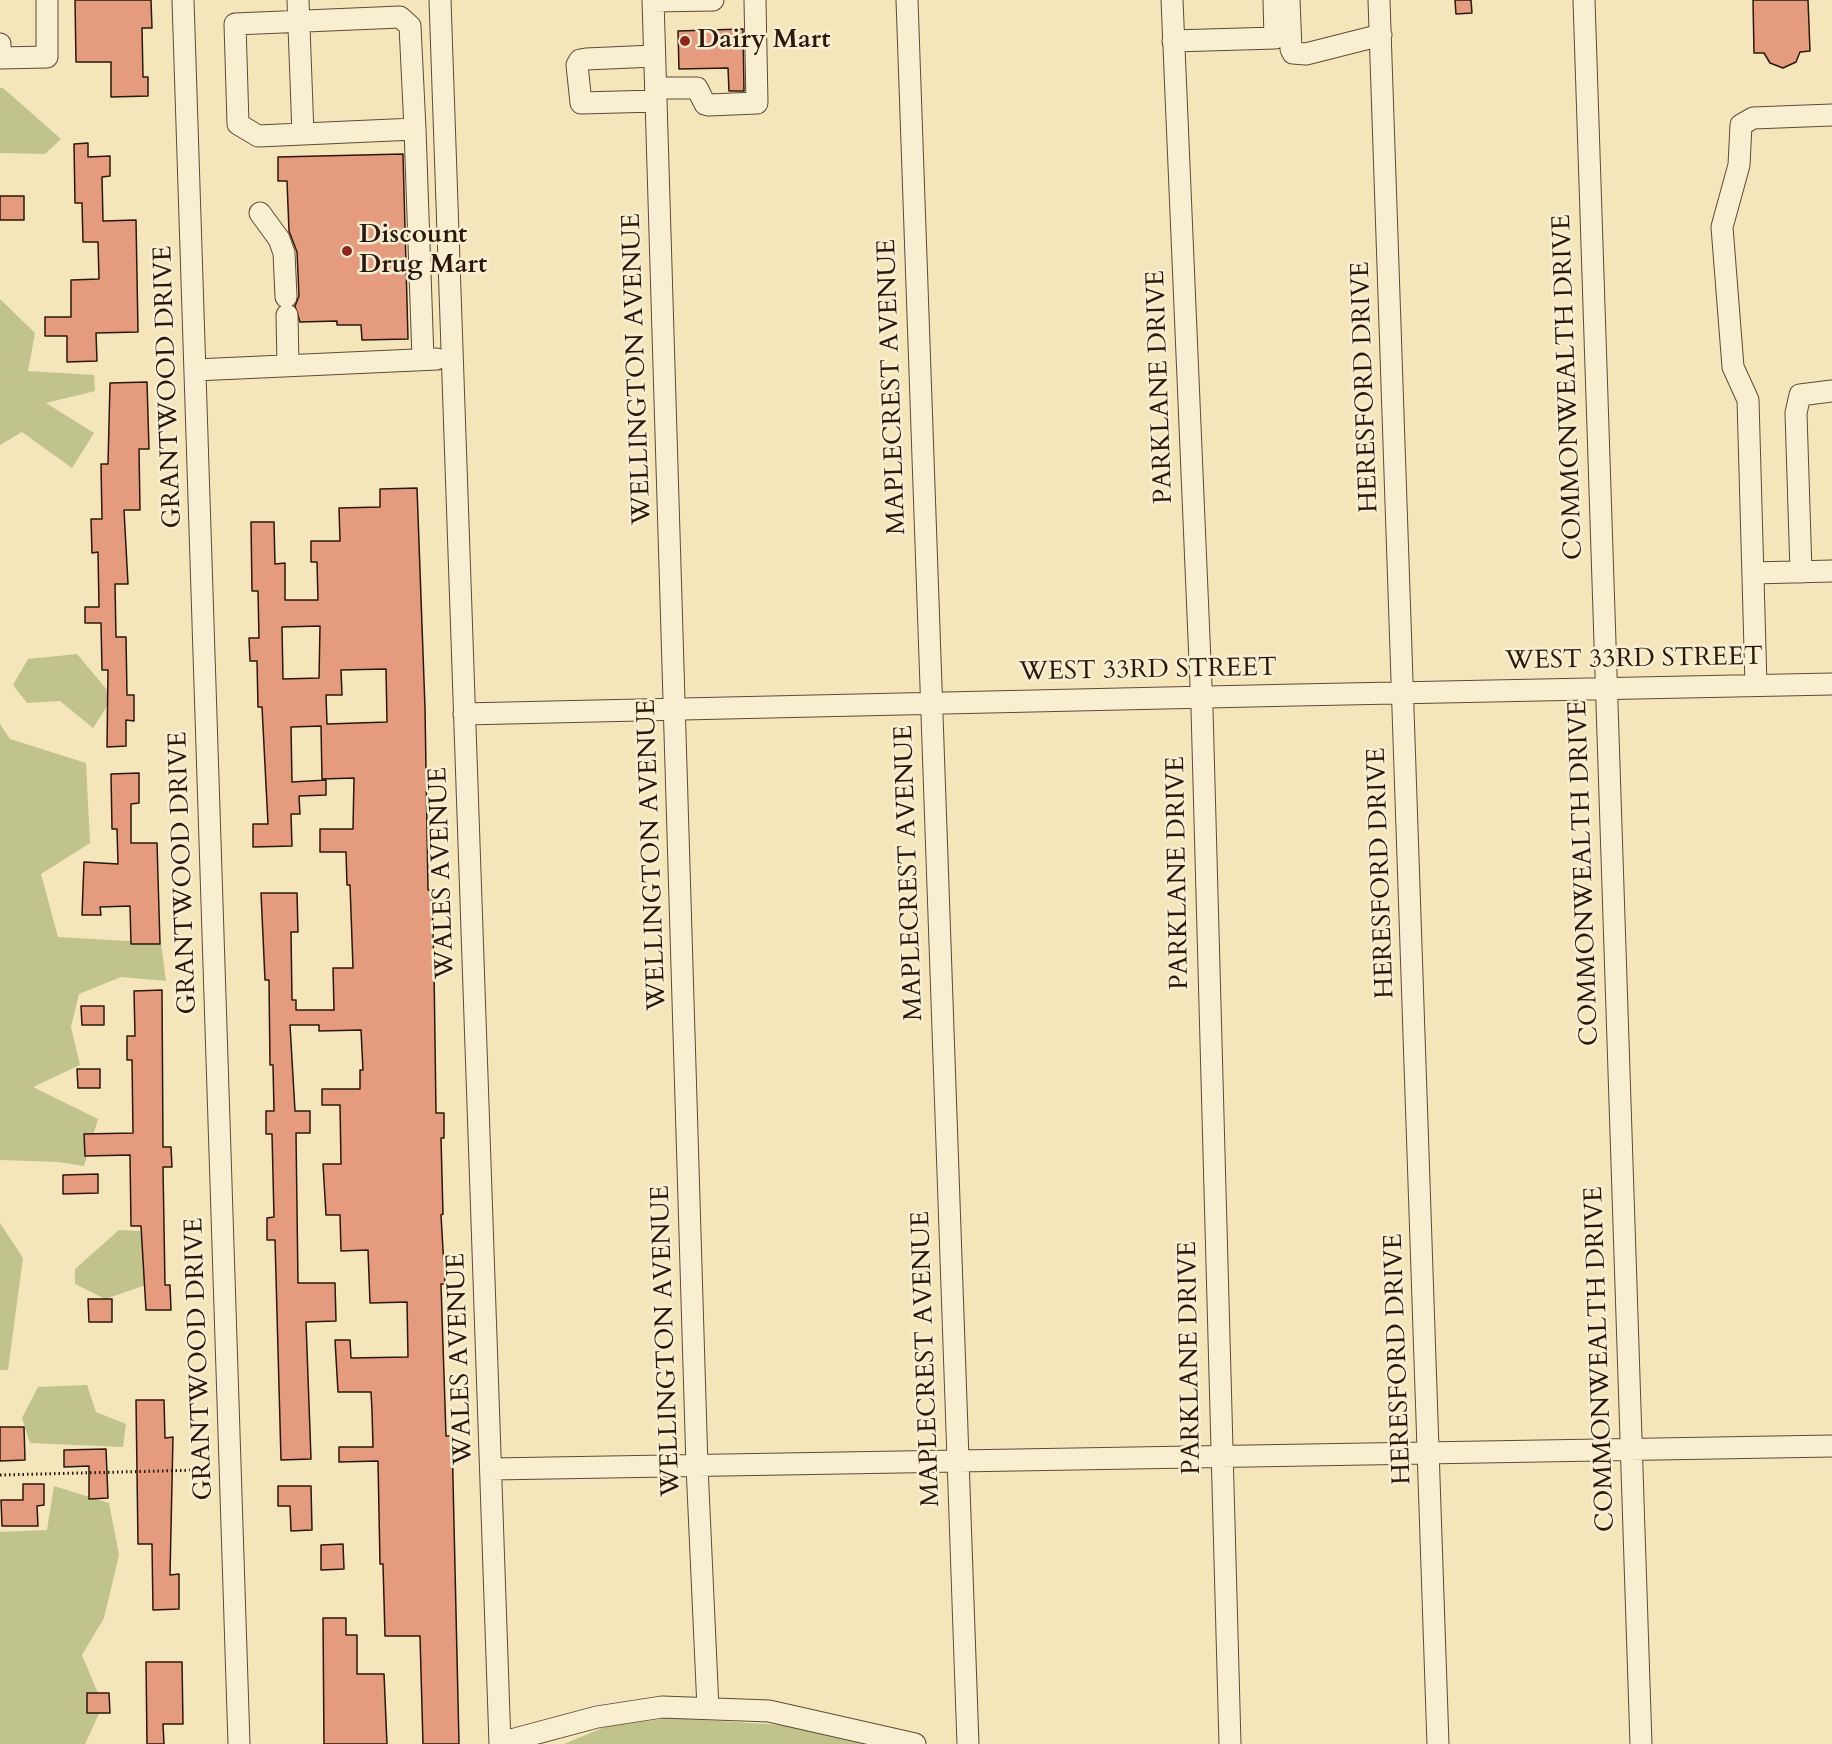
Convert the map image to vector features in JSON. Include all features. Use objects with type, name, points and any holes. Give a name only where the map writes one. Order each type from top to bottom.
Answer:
[{"type":"street","points":[[0,44],[0,58],[47,57],[47,0]]},
{"type":"street","name":"GRANTWOOD DRIVE","points":[[183,0],[239,1744]]},
{"type":"street","points":[[298,0],[303,134]]},
{"type":"street","name":"WALES AVENUE","points":[[440,0],[500,1743]]},
{"type":"street","points":[[652,1],[713,0]]},
{"type":"street","points":[[654,56],[580,60],[577,65],[581,103],[697,88],[705,104],[709,105],[757,103],[755,0]]},
{"type":"street","name":"MAPLECREST AVENUE","points":[[908,0],[968,1744]]},
{"type":"street","name":"PARKLANE DRIVE","points":[[1172,0],[1201,699],[1220,1458],[1230,1744]]},
{"type":"street","points":[[1173,41],[1275,38],[1274,0]]},
{"type":"street","points":[[1289,0],[1293,53],[1306,54],[1381,35]]},
{"type":"street","name":"HERESFORD DRIVE","points":[[1379,0],[1438,1744]]},
{"type":"street","name":"COMMONWEALTH DRIVE","points":[[1584,0],[1641,1744]]},
{"type":"street","name":"WELLINGTON AVENUE","points":[[652,1],[676,707],[697,1466],[708,1708]]},
{"type":"street","points":[[415,129],[258,136],[238,124],[235,24],[400,17],[410,26],[415,129],[423,359]]},
{"type":"street","points":[[1756,685],[1748,400],[1732,367],[1722,227],[1739,165],[1741,125],[1753,118],[1832,115]]},
{"type":"street","points":[[261,213],[279,239],[284,253],[288,365]]},
{"type":"street","points":[[195,369],[452,358]]},
{"type":"street","points":[[1801,572],[1796,413],[1800,395],[1832,391]]},
{"type":"street","points":[[1753,573],[1832,571]]},
{"type":"street","name":"WEST 33RD STREET","points":[[464,714],[676,707],[1201,699],[1403,691],[1832,684]]},
{"type":"street","points":[[492,1469],[1832,1446]]},
{"type":"street","points":[[500,1743],[597,1717],[662,1707],[769,1710],[915,1744]]},
{"type":"path","points":[[0,1475],[201,1470]]},
{"type":"green space","points":[[0,88],[3,88],[61,139],[45,154],[0,153]]},
{"type":"green space","points":[[0,299],[35,333],[28,371],[94,375],[95,391],[46,403],[94,433],[72,468],[22,432],[0,445]]},
{"type":"green space","points":[[77,654],[113,697],[93,728],[60,701],[27,703],[13,685],[28,659]]},
{"type":"green space","points":[[0,724],[10,739],[86,763],[90,843],[41,874],[58,937],[161,943],[166,981],[121,977],[79,994],[71,1027],[80,1065],[33,1087],[98,1119],[84,1166],[58,1162],[0,1160]]},
{"type":"green space","points":[[0,1223],[23,1258],[8,1370],[0,1370]]},
{"type":"green space","points":[[119,1230],[140,1231],[157,1261],[146,1285],[105,1299],[75,1284],[75,1269]]},
{"type":"green space","points":[[87,1385],[96,1412],[126,1424],[123,1447],[30,1443],[22,1418],[38,1387]]},
{"type":"green space","points":[[54,1486],[109,1503],[119,1555],[104,1618],[82,1655],[103,1705],[85,1744],[0,1744],[0,1532],[47,1530]]},
{"type":"green space","points":[[670,1718],[798,1726],[869,1744],[564,1744],[607,1726]]},
{"type":"building","points":[[75,0],[151,0],[152,28],[142,28],[143,77],[148,77],[148,96],[111,97],[111,62],[76,62]]},
{"type":"building","points":[[1455,0],[1471,0],[1472,13],[1456,14]]},
{"type":"building","points":[[1753,0],[1808,0],[1810,51],[1800,52],[1796,62],[1783,68],[1770,63],[1764,53],[1754,53]]},
{"type":"building","points":[[743,29],[744,91],[729,91],[728,68],[679,69],[678,31]]},
{"type":"building","points":[[88,143],[88,157],[110,156],[110,176],[102,177],[103,221],[136,220],[138,332],[96,333],[97,361],[67,362],[67,336],[45,336],[45,317],[71,317],[71,280],[99,279],[98,242],[83,242],[82,203],[75,203],[74,144]]},
{"type":"building","name":"Discount Drug Mart","points":[[403,154],[408,339],[362,340],[361,325],[337,325],[337,321],[300,322],[295,306],[299,296],[297,252],[289,231],[287,181],[278,181],[278,157]]},
{"type":"building","points":[[0,196],[24,196],[24,220],[0,220]]},
{"type":"building","points":[[147,382],[149,449],[139,449],[140,510],[124,510],[128,584],[115,584],[116,637],[126,637],[127,695],[134,695],[134,721],[126,720],[126,746],[107,747],[108,670],[102,670],[101,623],[85,623],[85,607],[99,607],[98,552],[92,553],[91,519],[102,519],[101,464],[108,464],[110,383]]},
{"type":"building","points":[[417,488],[425,708],[428,890],[432,890],[436,1113],[444,1113],[444,1138],[441,1138],[443,1214],[441,1215],[445,1284],[441,1284],[446,1436],[452,1436],[459,1744],[423,1744],[420,1636],[385,1636],[383,1564],[380,1564],[378,1461],[339,1462],[339,1447],[373,1447],[372,1411],[371,1392],[338,1392],[335,1340],[350,1340],[351,1358],[408,1357],[407,1302],[370,1303],[368,1250],[341,1251],[340,1215],[326,1215],[323,1164],[341,1164],[340,1105],[322,1105],[322,1089],[360,1089],[360,1070],[363,1070],[361,1030],[319,1031],[319,1025],[290,1025],[295,1111],[310,1111],[310,1133],[296,1133],[298,1283],[335,1283],[336,1321],[306,1322],[311,1459],[281,1460],[275,1240],[267,1240],[267,1218],[274,1217],[272,1134],[266,1134],[266,1111],[274,1111],[273,1065],[270,1065],[269,980],[265,980],[261,893],[297,893],[298,932],[291,932],[292,1000],[296,1000],[296,1010],[334,1010],[333,968],[353,968],[350,885],[347,885],[346,852],[320,852],[320,829],[353,829],[354,778],[322,779],[321,726],[291,727],[292,782],[326,780],[326,795],[299,796],[300,814],[291,814],[292,846],[253,847],[253,824],[268,824],[262,707],[258,707],[257,661],[250,661],[249,638],[259,638],[258,591],[252,591],[251,522],[274,522],[275,564],[285,563],[285,600],[318,600],[317,562],[311,562],[311,541],[340,541],[339,508],[380,507],[380,489]],"holes":[[[320,626],[319,678],[283,679],[282,627]],[[386,669],[387,722],[327,724],[326,695],[342,695],[341,670]]]},
{"type":"building","points":[[139,773],[139,803],[131,804],[131,843],[157,843],[160,944],[131,944],[130,906],[100,907],[101,915],[82,915],[84,862],[118,864],[117,829],[112,829],[111,774]]},
{"type":"building","points":[[162,990],[163,1147],[171,1147],[172,1167],[163,1167],[165,1285],[170,1285],[171,1310],[146,1310],[141,1226],[131,1226],[130,1155],[85,1156],[84,1134],[133,1133],[132,1060],[127,1060],[127,1036],[135,1036],[134,991]]},
{"type":"building","points":[[81,1006],[104,1006],[104,1025],[82,1025]]},
{"type":"building","points":[[77,1069],[100,1069],[100,1088],[78,1088]]},
{"type":"building","points":[[98,1174],[98,1193],[63,1194],[63,1175]]},
{"type":"building","points":[[88,1299],[112,1299],[112,1322],[89,1322]]},
{"type":"building","points":[[136,1400],[164,1400],[165,1438],[173,1437],[170,1575],[179,1574],[179,1609],[153,1610],[152,1544],[138,1544]]},
{"type":"building","points":[[0,1427],[24,1427],[25,1460],[0,1461]]},
{"type":"building","points":[[106,1449],[108,1498],[89,1499],[89,1466],[64,1467],[64,1450]]},
{"type":"building","points":[[23,1484],[44,1484],[44,1505],[37,1506],[38,1526],[2,1526],[1,1500],[23,1500]]},
{"type":"building","points":[[278,1486],[311,1486],[312,1530],[291,1531],[290,1506],[278,1506]]},
{"type":"building","points":[[343,1544],[344,1569],[321,1570],[321,1545]]},
{"type":"building","points":[[323,1618],[346,1618],[346,1635],[357,1635],[357,1674],[384,1674],[387,1744],[324,1744]]},
{"type":"building","points":[[146,1662],[182,1662],[183,1724],[163,1724],[164,1744],[147,1744]]},
{"type":"building","points":[[87,1693],[109,1693],[110,1713],[87,1713]]},
{"type":"place","name":"Dairy Mart","points":[[685,41]]},
{"type":"place","name":"Discount Drug Mart","points":[[347,251]]}]
